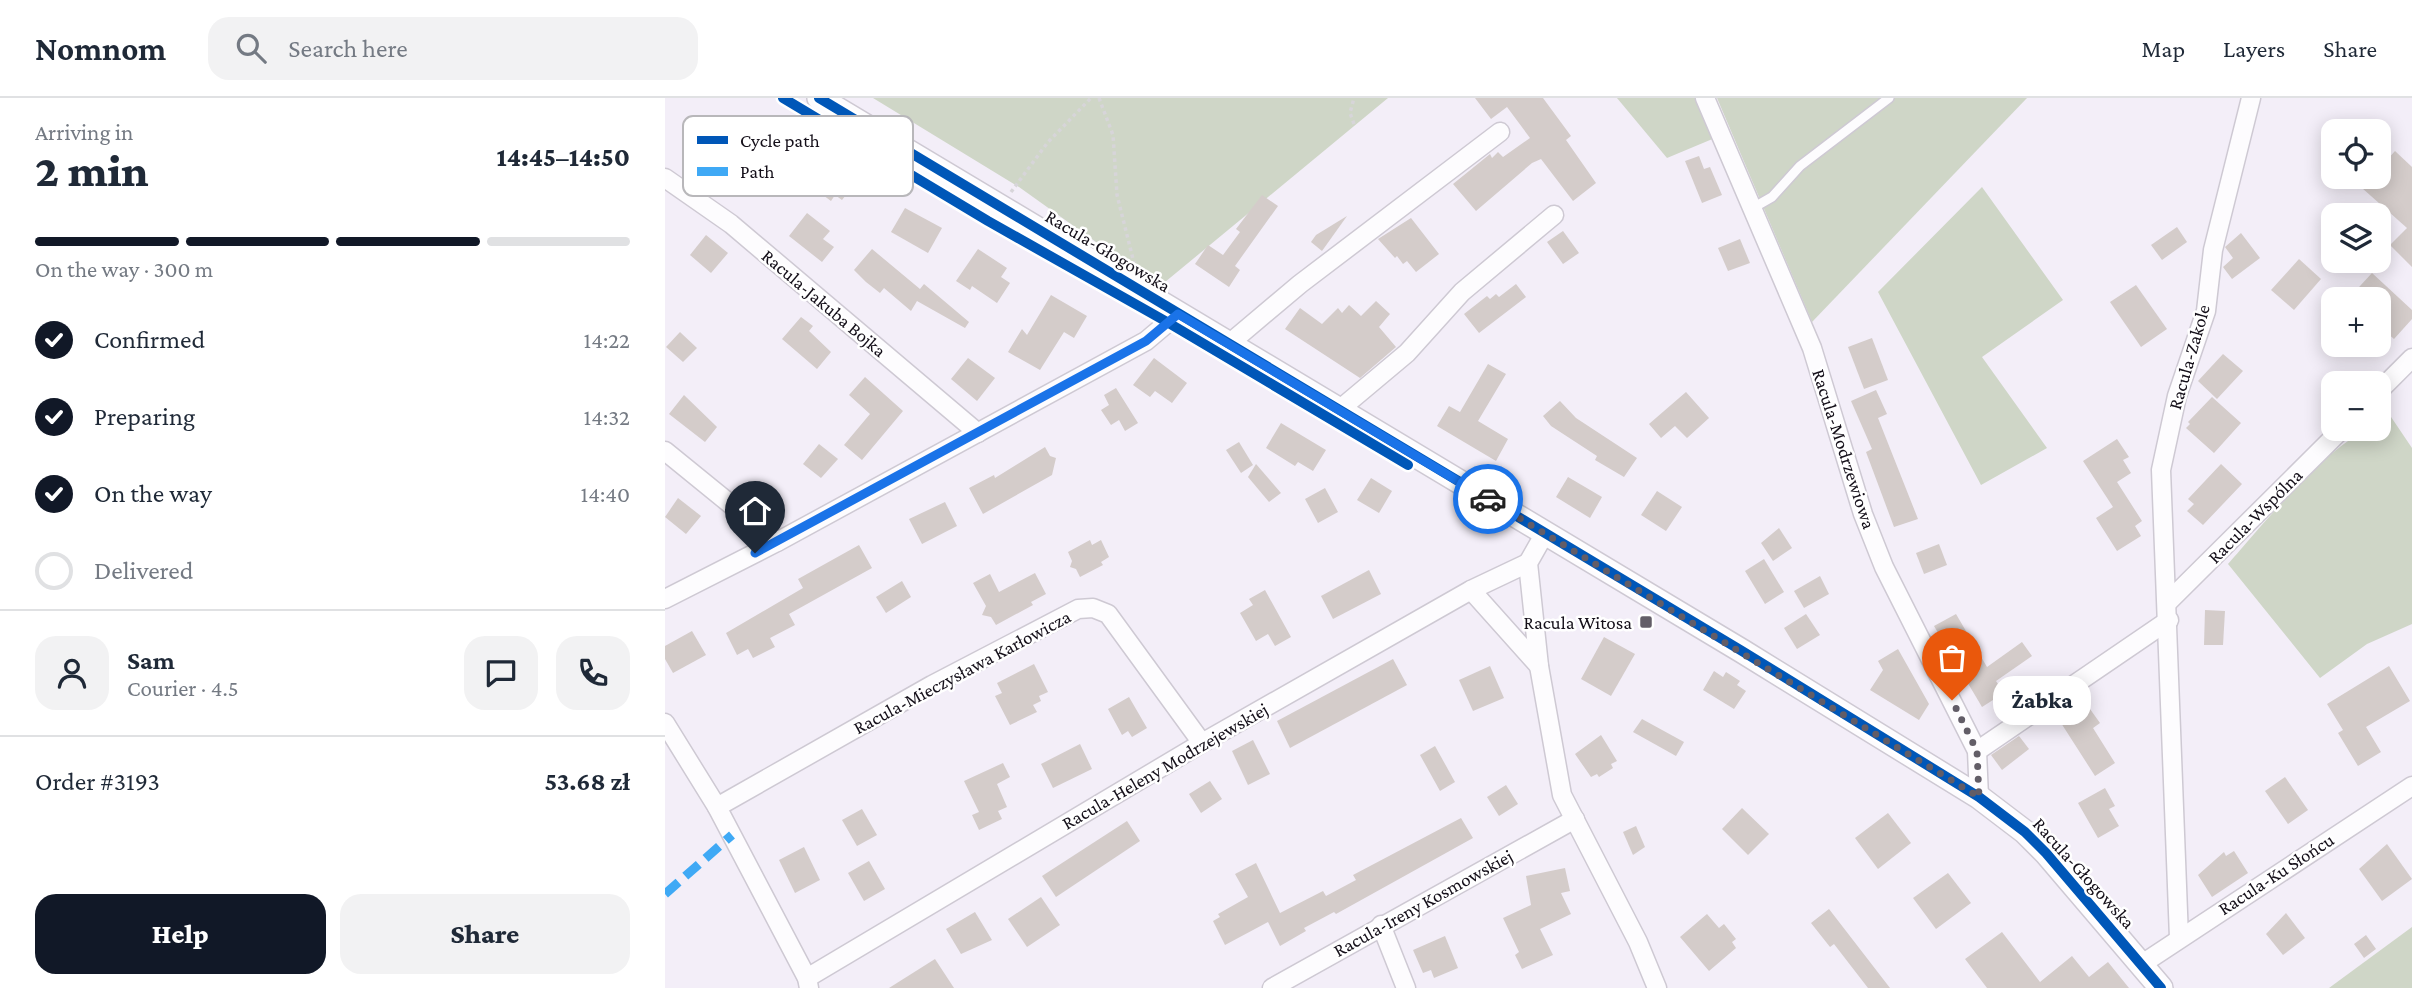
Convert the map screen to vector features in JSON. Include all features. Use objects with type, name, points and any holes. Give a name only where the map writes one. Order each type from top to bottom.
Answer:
[{"type":"street","name":"Racula-Głogowska","points":[[819,98],[849,116]]},
{"type":"street","name":"Racula-Modrzewiowa","points":[[1705,98],[1812,348],[1863,514],[1884,567],[1977,751],[1979,797]]},
{"type":"street","name":"Racula-Zakole","points":[[2179,938],[2161,470],[2177,396],[2206,311],[2213,250],[2251,98]]},
{"type":"street","points":[[1230,343],[1300,284],[1500,132]]},
{"type":"street","name":"Racula-Głogowska","points":[[913,155],[1230,343],[1979,797],[2025,832],[2161,988]]},
{"type":"street","name":"Racula-Jakuba Bojka","points":[[665,178],[683,191]]},
{"type":"street","name":"Racula-Jakuba Bojka","points":[[691,196],[731,224],[978,433]]},
{"type":"street","points":[[1339,410],[1408,353],[1462,292],[1554,215]]},
{"type":"street","points":[[665,599],[777,542],[1146,341],[1178,314]]},
{"type":"street","points":[[2391,379],[2412,358]]},
{"type":"street","name":"Racula-Wspólna","points":[[2168,611],[2331,441]]},
{"type":"street","points":[[665,451],[777,542]]},
{"type":"street","points":[[1545,533],[1528,563],[1539,666],[1562,795],[1657,988]]},
{"type":"street","name":"Racula-Heleny Modrzejewskiej","points":[[808,983],[1202,743],[1471,590],[1528,563]]},
{"type":"street","points":[[1471,590],[1539,666]]},
{"type":"street","name":"Racula-Mieczysława Karłowicza","points":[[716,807],[932,685],[1077,609],[1093,608],[1108,614],[1202,743]]},
{"type":"street","points":[[1977,751],[2168,611]]},
{"type":"street","points":[[665,723],[716,807],[808,983]]},
{"type":"street","name":"Racula-Ku Słońcu","points":[[2142,964],[2412,786]]},
{"type":"street","name":"Racula-Ireny Kosmowskiej","points":[[1272,988],[1575,819]]},
{"type":"street","points":[[1381,925],[1406,988]]},
{"type":"lane","points":[[1751,209],[1772,197],[1800,166],[1889,98]]},
{"type":"path","points":[[999,207],[1048,142],[1091,98]]},
{"type":"path","points":[[1100,98],[1113,135],[1117,195],[1134,260],[1131,286]]},
{"type":"path","points":[[1354,98],[1350,113],[1354,124]]},
{"type":"green space","points":[[873,98],[1388,98],[1159,287],[1019,187],[913,122],[913,116],[903,116]]},
{"type":"green space","points":[[1617,98],[1705,98],[1722,135],[1667,158]]},
{"type":"green space","points":[[1717,98],[2027,98],[1812,322]]},
{"type":"green space","points":[[1982,187],[2063,300],[1982,357],[2047,448],[1981,485],[1878,292]]},
{"type":"green space","points":[[2391,417],[2412,448],[2412,624],[2367,644],[2320,678],[2228,564],[2299,484],[2349,441],[2391,441]]},
{"type":"green space","points":[[2412,927],[2412,988],[2329,988]]},
{"type":"building","points":[[1475,98],[1543,98],[1571,136],[1566,140],[1596,183],[1573,201],[1541,159],[1532,163],[1476,211],[1453,184],[1490,154],[1492,158],[1498,152],[1503,157],[1530,138],[1507,107],[1491,119]]},
{"type":"building","points":[[2395,151],[2412,167],[2412,267],[2391,246],[2407,228],[2391,214],[2391,203],[2379,203],[2363,189],[2391,189],[2391,155]]},
{"type":"building","points":[[1699,156],[1704,169],[1710,167],[1722,195],[1702,203],[1685,161]]},
{"type":"building","points":[[1262,195],[1278,206],[1235,266],[1240,270],[1229,287],[1195,264],[1208,245],[1223,255],[1240,232],[1236,229]]},
{"type":"building","points":[[905,208],[942,228],[928,253],[891,232]]},
{"type":"building","points":[[807,213],[830,231],[823,239],[834,247],[822,262],[789,236]]},
{"type":"building","points":[[1347,216],[1322,251],[1311,242],[1316,235]]},
{"type":"building","points":[[1411,218],[1439,254],[1416,272],[1407,261],[1403,264],[1397,256],[1395,258],[1378,239]]},
{"type":"building","points":[[2177,227],[2187,242],[2162,260],[2151,245]]},
{"type":"building","points":[[1563,231],[1579,253],[1563,264],[1547,242]]},
{"type":"building","points":[[2241,233],[2260,258],[2232,279],[2223,267],[2233,258],[2225,247]]},
{"type":"building","points":[[706,235],[728,253],[711,273],[690,255]]},
{"type":"building","points":[[1740,239],[1750,263],[1728,271],[1718,248]]},
{"type":"building","points":[[872,249],[920,289],[924,284],[969,322],[965,328],[917,301],[911,311],[884,288],[880,293],[866,282],[854,270]]},
{"type":"building","points":[[978,249],[1007,268],[1001,277],[1010,283],[997,303],[972,286],[970,290],[956,281]]},
{"type":"building","points":[[2299,259],[2321,279],[2294,310],[2271,290]]},
{"type":"building","points":[[2372,273],[2387,287],[2359,287]]},
{"type":"building","points":[[1516,284],[1526,297],[1479,333],[1464,314],[1487,296],[1490,299],[1496,294],[1499,297]]},
{"type":"building","points":[[2136,285],[2167,329],[2141,347],[2110,302]]},
{"type":"building","points":[[2391,291],[2412,310],[2412,319],[2394,339],[2391,336]]},
{"type":"building","points":[[1051,295],[1087,316],[1074,338],[1064,332],[1040,370],[1008,352],[1022,329],[1027,335]]},
{"type":"building","points":[[1376,301],[1390,314],[1379,327],[1396,347],[1360,378],[1285,329],[1300,308],[1322,324],[1338,308],[1342,313],[1349,305],[1361,316]]},
{"type":"building","points":[[801,317],[813,326],[809,331],[831,352],[817,369],[782,339]]},
{"type":"building","points":[[680,332],[697,348],[683,362],[666,347]]},
{"type":"building","points":[[1872,338],[1888,380],[1864,389],[1848,347]]},
{"type":"building","points":[[2223,354],[2243,371],[2217,399],[2198,381]]},
{"type":"building","points":[[968,358],[995,378],[977,401],[951,379]]},
{"type":"building","points":[[1154,358],[1187,383],[1172,403],[1155,391],[1150,397],[1133,385]]},
{"type":"building","points":[[1488,364],[1506,374],[1478,421],[1508,439],[1496,461],[1437,426],[1449,406],[1460,412]]},
{"type":"building","points":[[865,377],[903,411],[862,460],[844,445],[870,414],[849,395]]},
{"type":"building","points":[[1116,388],[1138,423],[1125,431],[1119,420],[1111,425],[1101,410],[1109,405],[1104,395]]},
{"type":"building","points":[[1876,390],[1887,414],[1878,418],[1918,519],[1894,527],[1866,452],[1872,449],[1851,401]]},
{"type":"building","points":[[1686,392],[1709,418],[1687,438],[1675,426],[1661,438],[1649,424]]},
{"type":"building","points":[[684,395],[717,427],[705,442],[669,414]]},
{"type":"building","points":[[2212,397],[2241,423],[2214,453],[2186,428],[2190,424],[2188,422]]},
{"type":"building","points":[[1560,401],[1576,418],[1637,458],[1624,477],[1595,460],[1597,456],[1551,426],[1543,416]]},
{"type":"building","points":[[1281,423],[1326,450],[1313,471],[1298,462],[1295,466],[1266,448]]},
{"type":"building","points":[[2117,439],[2129,457],[2123,460],[2131,473],[2117,482],[2142,521],[2135,526],[2141,536],[2117,551],[2096,518],[2113,507],[2083,461]]},
{"type":"building","points":[[1239,442],[1253,465],[1241,473],[1226,450]]},
{"type":"building","points":[[819,444],[838,459],[821,478],[803,464]]},
{"type":"building","points":[[1045,447],[1050,456],[1056,458],[1052,475],[983,514],[969,488],[994,475],[995,478]]},
{"type":"building","points":[[1256,464],[1281,493],[1269,502],[1248,477]]},
{"type":"building","points":[[2221,464],[2242,484],[2203,525],[2187,511],[2194,504],[2188,499]]},
{"type":"building","points":[[1568,477],[1602,497],[1590,518],[1556,497]]},
{"type":"building","points":[[1371,478],[1392,491],[1379,513],[1357,500]]},
{"type":"building","points":[[1325,488],[1338,512],[1318,523],[1305,499]]},
{"type":"building","points":[[1657,491],[1682,507],[1666,531],[1641,515]]},
{"type":"building","points":[[678,498],[701,516],[686,534],[665,517]]},
{"type":"building","points":[[945,502],[957,526],[922,544],[909,519]]},
{"type":"building","points":[[1779,528],[1792,548],[1773,561],[1761,543]]},
{"type":"building","points":[[1090,540],[1092,545],[1101,540],[1109,557],[1101,562],[1103,565],[1080,577],[1076,569],[1070,567],[1072,561],[1068,552]]},
{"type":"building","points":[[1939,544],[1947,565],[1924,574],[1916,553]]},
{"type":"building","points":[[859,545],[872,568],[789,614],[795,625],[770,638],[775,647],[753,658],[748,649],[737,655],[726,633],[803,588],[798,579]]},
{"type":"building","points":[[1764,559],[1784,592],[1765,604],[1745,571]]},
{"type":"building","points":[[1369,570],[1381,594],[1333,619],[1321,596]]},
{"type":"building","points":[[1035,573],[1046,594],[1031,602],[1033,605],[996,625],[991,617],[982,615],[986,606],[973,583],[990,574],[999,592]]},
{"type":"building","points":[[1820,576],[1829,594],[1804,608],[1794,591]]},
{"type":"building","points":[[902,581],[911,597],[886,613],[876,597]]},
{"type":"building","points":[[1265,590],[1291,637],[1275,646],[1268,634],[1256,641],[1240,613],[1253,605],[1249,599]]},
{"type":"building","points":[[2205,610],[2225,611],[2223,645],[2204,645]]},
{"type":"building","points":[[1806,614],[1820,635],[1797,649],[1784,628]]},
{"type":"building","points":[[1956,614],[1987,667],[2022,642],[2032,656],[1996,681],[2004,693],[1982,707],[1934,626]]},
{"type":"building","points":[[692,631],[706,655],[673,673],[665,659],[665,646]]},
{"type":"building","points":[[1604,637],[1635,654],[1611,696],[1581,679]]},
{"type":"building","points":[[1898,649],[1929,704],[1919,720],[1870,690],[1883,670],[1878,661]]},
{"type":"building","points":[[1393,659],[1407,685],[1290,748],[1277,721]]},
{"type":"building","points":[[1034,664],[1048,692],[1039,696],[1041,701],[1033,705],[1037,712],[1010,725],[995,696],[1002,693],[997,683]]},
{"type":"building","points":[[1490,666],[1504,698],[1473,711],[1459,680]]},
{"type":"building","points":[[2389,666],[2410,701],[2366,727],[2381,752],[2358,766],[2338,733],[2343,730],[2327,704]]},
{"type":"building","points":[[1714,671],[1723,677],[1726,672],[1740,681],[1737,685],[1746,691],[1734,709],[1703,690]]},
{"type":"building","points":[[2080,695],[2100,723],[2093,728],[2115,763],[2095,776],[2054,712]]},
{"type":"building","points":[[1129,697],[1147,728],[1132,737],[1128,731],[1122,735],[1108,709]]},
{"type":"building","points":[[1642,719],[1684,742],[1676,756],[1633,732]]},
{"type":"building","points":[[1601,735],[1617,761],[1611,764],[1613,768],[1599,777],[1597,774],[1591,777],[1575,754]]},
{"type":"building","points":[[2019,736],[2029,749],[2002,770],[1991,755]]},
{"type":"building","points":[[1253,740],[1270,774],[1248,785],[1232,751]]},
{"type":"building","points":[[1080,744],[1092,769],[1053,788],[1041,764]]},
{"type":"building","points":[[1435,746],[1455,782],[1440,791],[1420,755]]},
{"type":"building","points":[[1003,763],[1010,777],[997,784],[1007,807],[998,811],[1002,819],[979,830],[972,815],[979,812],[964,781]]},
{"type":"building","points":[[2285,777],[2308,810],[2288,824],[2265,791]]},
{"type":"building","points":[[1210,781],[1222,799],[1201,813],[1189,794]]},
{"type":"building","points":[[1506,785],[1518,804],[1499,816],[1487,797]]},
{"type":"building","points":[[2105,788],[2115,806],[2109,809],[2119,826],[2098,838],[2078,803]]},
{"type":"building","points":[[1742,808],[1769,834],[1748,855],[1722,829]]},
{"type":"building","points":[[862,809],[877,835],[857,846],[842,820]]},
{"type":"building","points":[[1888,813],[1911,843],[1878,869],[1855,838]]},
{"type":"building","points":[[1461,818],[1473,838],[1336,914],[1334,912],[1304,928],[1306,931],[1280,946],[1268,922],[1225,945],[1213,921],[1220,917],[1218,914],[1248,897],[1235,874],[1256,863],[1280,913],[1323,891],[1326,896],[1356,880],[1353,875]]},
{"type":"building","points":[[1127,821],[1140,841],[1056,897],[1042,876]]},
{"type":"building","points":[[1636,826],[1645,847],[1633,855],[1623,832]]},
{"type":"building","points":[[2387,844],[2412,879],[2382,901],[2359,869]]},
{"type":"building","points":[[804,847],[820,880],[795,893],[779,860]]},
{"type":"building","points":[[2234,851],[2248,873],[2212,897],[2198,875],[2224,852],[2226,856]]},
{"type":"building","points":[[869,861],[885,889],[864,901],[848,873]]},
{"type":"building","points":[[1565,868],[1570,891],[1561,893],[1571,914],[1540,929],[1553,955],[1522,969],[1515,955],[1519,952],[1503,918],[1531,905],[1526,876]]},
{"type":"building","points":[[1948,873],[1971,903],[1936,929],[1913,898]]},
{"type":"building","points":[[1041,897],[1060,925],[1027,947],[1008,919]]},
{"type":"building","points":[[1829,909],[1890,988],[1868,988],[1834,944],[1830,947],[1811,923]]},
{"type":"building","points":[[975,912],[992,940],[961,954],[946,929]]},
{"type":"building","points":[[2286,913],[2305,938],[2283,955],[2266,934]]},
{"type":"building","points":[[1707,914],[1719,928],[1724,924],[1736,939],[1732,942],[1736,948],[1709,971],[1680,937]]},
{"type":"building","points":[[2002,932],[2040,982],[2072,956],[2089,977],[2108,962],[2129,988],[1987,988],[1965,959]]},
{"type":"building","points":[[2366,935],[2376,949],[2364,958],[2354,944]]},
{"type":"building","points":[[1445,936],[1458,968],[1434,978],[1431,970],[1423,973],[1413,950]]},
{"type":"building","points":[[935,959],[954,988],[889,988]]},
{"type":"marked path","points":[[665,894],[732,835]]},
{"type":"cycle path","points":[[783,98],[813,116]]},
{"type":"cycle path","points":[[819,98],[849,116]]},
{"type":"cycle path","points":[[913,154],[1742,651],[1979,797],[2025,832],[2046,853],[2161,988]]},
{"type":"cycle path","points":[[913,176],[1408,465]]},
{"type":"way so far","points":[[1488,499],[1979,797],[1977,751],[1952,700]]},
{"type":"place","name":"Racula Witosa","points":[[1646,622]]},
{"type":"place","name":"Żabka","points":[[1952,700]]},
{"type":"route","points":[[755,553],[1146,341],[1178,314],[1488,499]]}]
